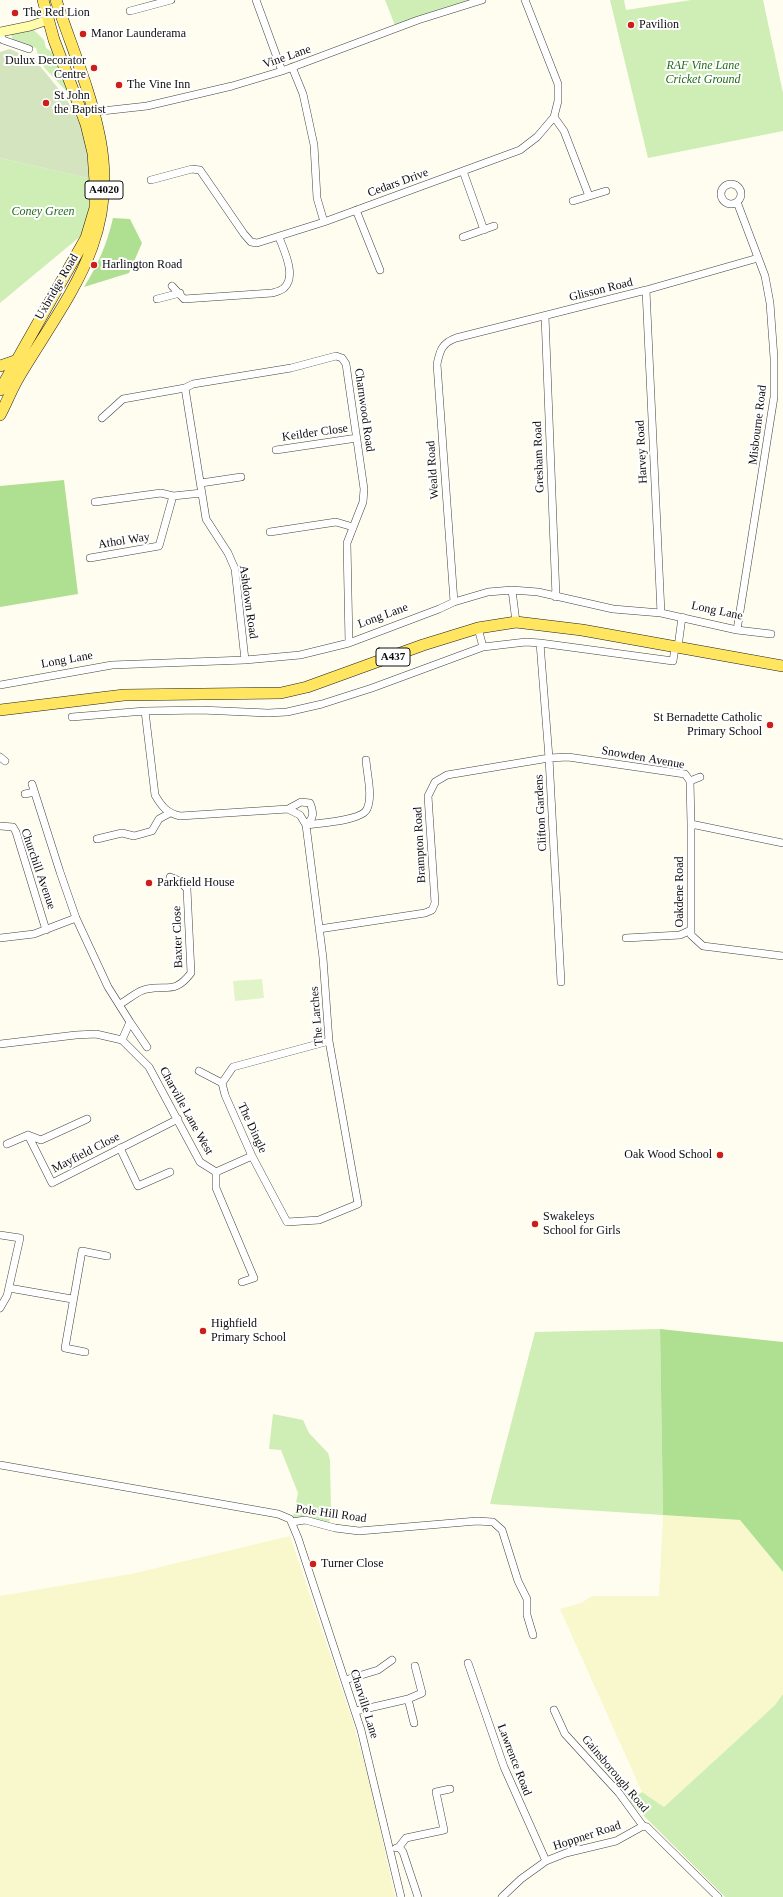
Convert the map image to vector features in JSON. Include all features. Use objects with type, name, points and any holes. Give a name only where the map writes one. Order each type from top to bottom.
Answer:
[{"type":"main road","name":"Uxbridge Road","points":[[1,384],[16,361],[86,238],[94,208],[96,181],[93,153],[86,124],[48,20],[43,0]]},
{"type":"main road","name":"Uxbridge Road","points":[[0,416],[16,381],[76,285],[92,250],[103,207],[105,181],[100,138],[93,112],[56,0]]},
{"type":"main road","points":[[0,366],[16,361]]},
{"type":"main road","points":[[1,384],[16,381]]},
{"type":"main road","name":"A437","points":[[0,710],[124,695],[281,692],[314,685],[423,645],[478,628],[516,622],[582,630],[783,666]]},
{"type":"street","points":[[130,11],[171,0]]},
{"type":"street","points":[[256,0],[282,71]]},
{"type":"street","name":"Vine Lane","points":[[93,112],[165,103],[232,86],[282,71],[418,20],[482,0]]},
{"type":"street","points":[[525,0],[558,84],[558,101],[554,118],[564,130],[589,196]]},
{"type":"street","points":[[0,32],[48,20]]},
{"type":"street","points":[[0,35],[3,40],[29,50]]},
{"type":"street","points":[[292,67],[303,94],[315,155],[316,198],[324,222]]},
{"type":"street","name":"Cedars Drive","points":[[151,180],[192,169],[200,170],[251,242],[256,243],[324,222],[520,150],[537,137],[554,118]]},
{"type":"street","points":[[463,171],[484,230]]},
{"type":"street","points":[[573,201],[606,190]]},
{"type":"street","name":"Misbourne Road","points":[[737,202],[765,276],[770,303],[774,358],[774,398],[737,630]]},
{"type":"street","points":[[356,210],[380,270]]},
{"type":"street","points":[[463,238],[494,226]]},
{"type":"street","points":[[172,286],[184,299],[272,293],[284,289],[288,280],[289,270],[279,237]]},
{"type":"street","name":"Glisson Road","points":[[448,340],[646,290],[758,258]]},
{"type":"street","name":"Harvey Road","points":[[646,290],[661,613]]},
{"type":"street","points":[[157,300],[180,293]]},
{"type":"street","name":"Gresham Road","points":[[545,316],[556,597]]},
{"type":"street","name":"Weald Road","points":[[448,340],[441,347],[437,364],[454,602]]},
{"type":"street","name":"Charnwood Road","points":[[102,418],[123,400],[186,388],[192,384],[291,368],[336,356],[342,358],[346,364],[364,489],[363,502],[347,543],[346,555],[349,643]]},
{"type":"street","name":"Ashdown Road","points":[[186,388],[206,519],[228,553],[234,569],[245,660]]},
{"type":"street","name":"Keilder Close","points":[[276,450],[357,438]]},
{"type":"street","points":[[201,483],[241,477]]},
{"type":"street","points":[[95,502],[161,493],[173,496],[202,492]]},
{"type":"street","name":"Athol Way","points":[[90,558],[159,546],[173,496]]},
{"type":"street","points":[[270,532],[336,522],[353,527]]},
{"type":"street","points":[[512,590],[516,622]]},
{"type":"street","name":"Long Lane","points":[[0,685],[112,665],[245,660],[300,655],[349,643],[454,602],[488,592],[512,590],[538,592],[613,609],[661,613],[737,630],[771,634]]},
{"type":"street","points":[[72,717],[145,710],[201,710],[268,713],[287,712],[322,704],[350,695],[483,647],[526,642],[673,661],[682,617]]},
{"type":"street","points":[[478,628],[483,647]]},
{"type":"street","name":"Clifton Gardens","points":[[540,643],[549,758],[561,982]]},
{"type":"street","points":[[97,839],[122,833],[134,836],[152,831],[159,820],[170,814],[161,805],[155,795],[145,710]]},
{"type":"street","name":"Snowden Avenue","points":[[549,758],[568,757],[685,774],[690,781],[691,824]]},
{"type":"street","name":"Brampton Road","points":[[319,929],[425,913],[432,910],[435,903],[428,796],[435,782],[447,775],[549,758]]},
{"type":"street","points":[[288,809],[300,815],[306,825],[359,817],[367,811],[370,800],[366,760]]},
{"type":"street","points":[[690,781],[700,777]]},
{"type":"street","points":[[32,784],[76,918],[108,987],[147,1047]]},
{"type":"street","points":[[25,794],[34,792]]},
{"type":"street","name":"The Larches","points":[[170,814],[180,816],[288,809],[301,802],[310,803],[314,811],[312,819],[306,825],[319,929],[329,1041],[358,1204]]},
{"type":"street","points":[[691,824],[783,842]]},
{"type":"street","name":"Oakdene Road","points":[[691,824],[691,935],[703,946],[783,956]]},
{"type":"street","name":"Churchill Avenue","points":[[0,826],[13,827],[16,832],[46,930]]},
{"type":"street","name":"Baxter Close","points":[[120,1004],[146,988],[173,988],[184,983],[191,973],[187,889],[180,881],[170,877]]},
{"type":"street","points":[[0,938],[34,934],[76,918]]},
{"type":"street","points":[[626,938],[680,935],[691,930]]},
{"type":"street","points":[[0,1044],[76,1034],[96,1034],[122,1040],[130,1022]]},
{"type":"street","name":"Charville Lane West","points":[[122,1040],[149,1066],[200,1162],[216,1172]]},
{"type":"street","points":[[199,1071],[222,1083],[233,1067],[329,1041]]},
{"type":"street","name":"The Dingle","points":[[222,1083],[225,1095],[252,1156],[287,1222],[319,1220],[358,1204]]},
{"type":"street","points":[[7,1144],[28,1135],[41,1140],[87,1118]]},
{"type":"street","name":"Mayfield Close","points":[[28,1135],[52,1183],[178,1119]]},
{"type":"street","points":[[120,1148],[138,1186],[170,1172]]},
{"type":"street","points":[[242,1282],[254,1278],[216,1188],[216,1172],[252,1156]]},
{"type":"street","points":[[0,1235],[20,1238],[7,1296],[0,1308]]},
{"type":"street","points":[[85,1352],[64,1348],[82,1251],[107,1256]]},
{"type":"street","points":[[9,1288],[72,1299]]},
{"type":"street","name":"Pole Hill Road","points":[[0,1465],[278,1514],[287,1517],[292,1522],[305,1520],[335,1528],[359,1531],[471,1521],[489,1521],[496,1523],[505,1536],[518,1581],[527,1599],[528,1615],[533,1635]]},
{"type":"street","name":"Charville Lane","points":[[292,1522],[356,1711],[401,1897]]},
{"type":"street","points":[[345,1680],[378,1670],[392,1660]]},
{"type":"street","name":"Lawrence Road","points":[[468,1663],[504,1767],[546,1861]]},
{"type":"street","points":[[356,1711],[408,1699],[422,1693],[415,1666]]},
{"type":"street","points":[[408,1699],[414,1724]]},
{"type":"street","name":"Gainsborough Road","points":[[554,1710],[565,1734],[620,1793],[643,1826],[647,1827],[718,1897]]},
{"type":"street","points":[[390,1849],[399,1847],[406,1838],[444,1830],[436,1792],[450,1789]]},
{"type":"street","name":"Hoppner Road","points":[[502,1897],[521,1879],[546,1861],[566,1853],[616,1840],[643,1826]]},
{"type":"street","points":[[399,1847],[403,1852],[418,1897]]},
{"type":"green space","points":[[385,0],[475,0],[396,28]]},
{"type":"green space","name":"RAF Vine Lane Cricket Ground","points":[[610,0],[624,0],[626,10],[691,0],[763,0],[783,93],[783,131],[648,158]]},
{"type":"green space","points":[[34,30],[44,40],[46,48],[52,52],[69,94],[40,63],[36,48],[13,41],[11,34]]},
{"type":"green space","points":[[10,49],[36,61],[66,98],[80,124],[86,142],[92,179],[0,158],[0,52]]},
{"type":"green space","name":"Coney Green","points":[[0,158],[92,179],[92,203],[82,235],[0,303]]},
{"type":"green space","points":[[113,218],[130,219],[142,243],[129,273],[84,287],[102,254]]},
{"type":"green space","points":[[64,480],[78,594],[0,607],[0,486]]},
{"type":"green space","points":[[262,979],[264,998],[235,1001],[233,981]]},
{"type":"green space","points":[[660,1329],[663,1515],[490,1504],[535,1332]]},
{"type":"green space","points":[[660,1329],[783,1342],[783,1572],[740,1520],[663,1515]]},
{"type":"green space","points":[[273,1414],[303,1420],[309,1433],[328,1453],[330,1460],[331,1514],[328,1526],[292,1522],[298,1493],[281,1450],[269,1449]]},
{"type":"green space","points":[[663,1515],[740,1520],[783,1572],[783,1694],[775,1705],[664,1807],[642,1792],[560,1609],[581,1603],[592,1596],[659,1596]]},
{"type":"green space","points":[[290,1536],[352,1719],[369,1779],[395,1897],[0,1897],[0,1596],[131,1574]]},
{"type":"green space","points":[[783,1694],[783,1897],[725,1897],[629,1801],[642,1792],[664,1807],[775,1705]]},
{"type":"place","name":"The Red Lion","points":[[15,13]]},
{"type":"place","name":"Pavilion","points":[[631,25]]},
{"type":"place","name":"Manor Launderama","points":[[83,34]]},
{"type":"place","name":"Dulux Decorator Centre","points":[[94,68]]},
{"type":"place","name":"The Vine Inn","points":[[119,85]]},
{"type":"place","name":"St John the Baptist","points":[[46,103]]},
{"type":"place","name":"Harlington Road","points":[[94,265]]},
{"type":"place","name":"St Bernadette Catholic Primary School","points":[[770,725]]},
{"type":"place","name":"Parkfield House","points":[[149,883]]},
{"type":"place","name":"Oak Wood School","points":[[720,1155]]},
{"type":"place","name":"Swakeleys School for Girls","points":[[535,1224]]},
{"type":"place","name":"Highfield Primary School","points":[[203,1331]]},
{"type":"place","name":"Turner Close","points":[[313,1564]]}]
